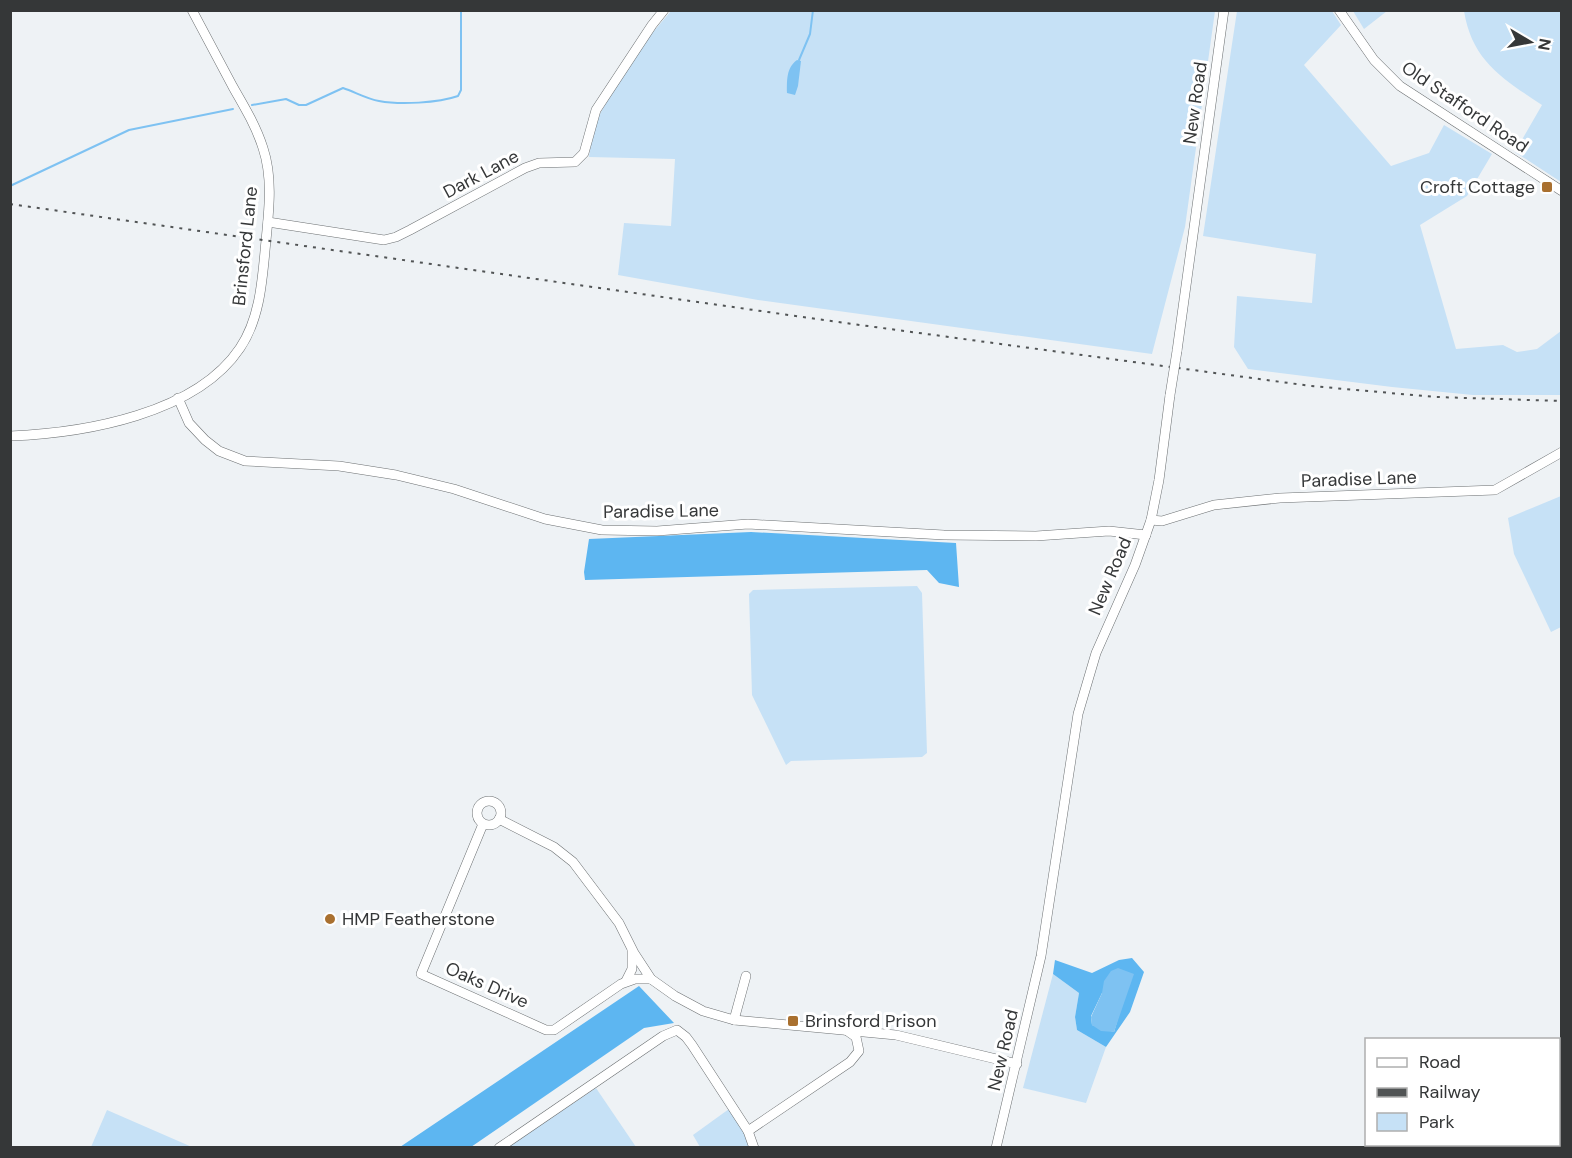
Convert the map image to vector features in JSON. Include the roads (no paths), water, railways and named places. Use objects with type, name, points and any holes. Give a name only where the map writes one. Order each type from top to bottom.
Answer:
[{"type":"street","name":"Brinsford Lane","points":[[10,436],[58,433],[101,425],[148,412],[178,398],[212,379],[228,363],[241,346],[254,317],[260,295],[268,222],[269,177],[263,149],[249,116],[192,10]]},
{"type":"street","name":"Dark Lane","points":[[268,222],[384,240],[410,230],[525,168],[539,163],[575,162],[584,153],[596,110],[664,10]]},
{"type":"street","name":"New Road","points":[[996,1148],[1041,956],[1078,714],[1096,653],[1135,564],[1151,520],[1159,480],[1224,10]]},
{"type":"street","name":"Old Stafford Road","points":[[1339,10],[1374,60],[1400,86],[1562,191]]},
{"type":"street","name":"Paradise Lane","points":[[178,398],[189,423],[205,440],[219,451],[245,461],[339,466],[396,475],[454,489],[545,519],[602,530],[657,531],[748,524],[978,537],[1109,531],[1146,535]]},
{"type":"street","name":"Paradise Lane","points":[[1151,520],[1162,521],[1214,506],[1280,498],[1495,490],[1562,452]]},
{"type":"street","points":[[492,802],[497,805],[500,812],[499,819],[490,825],[483,824],[478,819],[479,806],[492,802]]},
{"type":"street","points":[[499,819],[554,847],[573,862],[619,923],[651,979],[675,996],[703,1011],[734,1020],[896,1035],[1017,1064]]},
{"type":"street","name":"Oaks Drive","points":[[483,824],[421,974],[546,1030],[554,1030],[626,981],[651,979]]},
{"type":"street","points":[[626,981],[632,969],[632,949]]},
{"type":"street","points":[[734,1020],[746,976]]},
{"type":"street","points":[[500,1148],[663,1036],[677,1030],[692,1045],[748,1131],[754,1148]]},
{"type":"street","points":[[748,1131],[850,1062],[859,1051],[856,1037],[846,1030]]},
{"type":"waterway","points":[[252,105],[286,99],[299,105],[306,105],[343,88],[370,99],[388,102],[430,102],[458,96],[461,90],[461,10]]},
{"type":"waterway","points":[[799,60],[810,34],[813,10]]},
{"type":"waterway","points":[[10,186],[129,130],[233,109]]},
{"type":"railway","points":[[10,204],[838,322],[1311,386],[1436,397],[1562,401]]},
{"type":"place","name":"Croft Cottage","points":[[1547,187]]},
{"type":"place","name":"HMP Featherstone","points":[[330,919]]},
{"type":"place","name":"Brinsford Prison","points":[[793,1021]]}]
